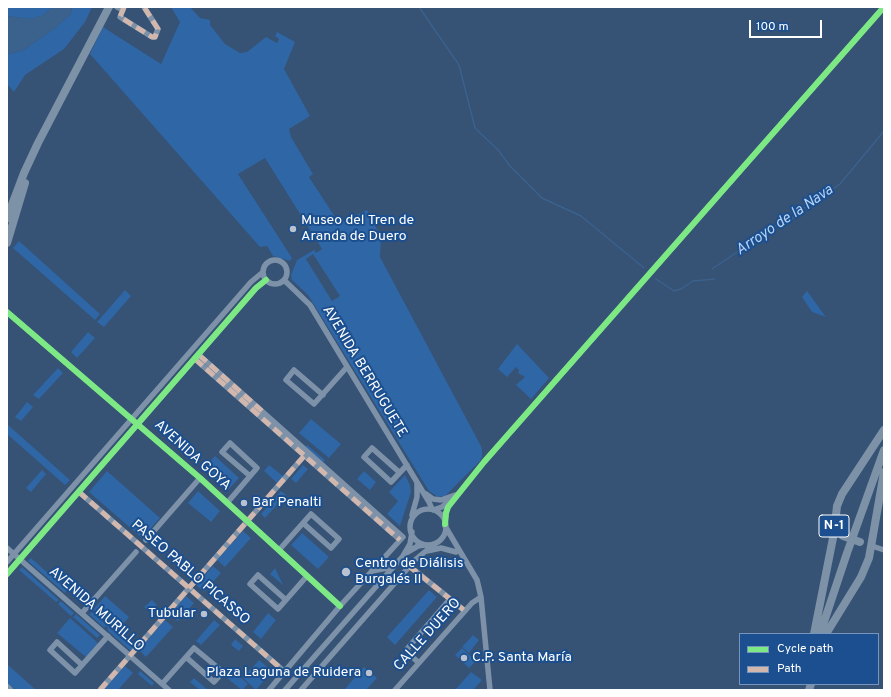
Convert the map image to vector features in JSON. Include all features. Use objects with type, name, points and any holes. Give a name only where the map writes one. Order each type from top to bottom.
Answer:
[{"type":"highway","points":[[7,218],[24,173],[38,143],[109,7]]},
{"type":"highway","points":[[7,243],[38,143]]},
{"type":"highway","name":"N-1","points":[[814,633],[834,533],[835,515],[842,494],[884,430]]},
{"type":"highway","name":"N-1","points":[[820,633],[847,552],[884,450]]},
{"type":"highway","points":[[827,633],[861,577],[869,558],[884,472]]},
{"type":"highway","name":"N-1","points":[[834,533],[872,546]]},
{"type":"street","points":[[117,7],[123,8],[120,16],[122,18],[152,37],[155,37],[158,29],[144,7]]},
{"type":"street","points":[[432,510],[442,507],[457,494],[884,7]]},
{"type":"street","points":[[7,562],[251,282],[263,272],[267,263],[277,260],[286,268],[284,280],[275,284],[266,280],[263,272]]},
{"type":"street","points":[[7,574],[256,288],[266,280]]},
{"type":"street","name":"AVENIDA BERRUGUETE","points":[[284,280],[310,304],[407,465],[432,510]]},
{"type":"street","name":"AVENIDA GOYA","points":[[7,312],[139,424],[340,606]]},
{"type":"street","points":[[197,357],[401,538],[340,606],[269,690]]},
{"type":"street","points":[[323,395],[294,370],[286,380],[314,404],[323,395],[348,367]]},
{"type":"street","points":[[227,503],[258,468],[230,443],[222,452],[250,476]]},
{"type":"street","points":[[399,472],[372,448],[364,457],[390,482],[407,465]]},
{"type":"street","points":[[100,690],[247,521],[304,452]]},
{"type":"street","points":[[146,540],[200,478]]},
{"type":"street","points":[[417,482],[417,497],[410,525],[417,540],[425,545]]},
{"type":"street","points":[[422,491],[428,496],[437,500],[448,499],[457,494]]},
{"type":"street","name":"PASEO PABLO PICASSO","points":[[79,492],[285,672]]},
{"type":"street","points":[[300,690],[410,566],[434,544],[442,539],[446,513],[457,494]]},
{"type":"street","points":[[412,518],[421,510],[427,508],[432,510],[440,517],[477,580],[481,597],[490,690]]},
{"type":"street","points":[[279,550],[303,523],[311,514],[339,539],[331,548],[303,523]]},
{"type":"street","points":[[285,690],[402,556],[410,544],[412,532]]},
{"type":"street","points":[[402,556],[414,548],[434,544],[456,552],[463,557]]},
{"type":"street","points":[[872,546],[884,550]]},
{"type":"street","name":"AVENIDA MURILLO","points":[[7,548],[169,690]]},
{"type":"street","points":[[425,552],[441,548],[456,552]]},
{"type":"street","points":[[82,614],[136,552]]},
{"type":"street","points":[[410,566],[465,611]]},
{"type":"street","points":[[372,571],[393,567]]},
{"type":"street","points":[[286,600],[258,575],[250,584],[278,609],[286,600],[307,576]]},
{"type":"street","name":"CALLE DUERO","points":[[398,689],[465,611],[481,597]]},
{"type":"street","points":[[419,663],[409,654],[407,649],[450,599]]},
{"type":"street","points":[[82,665],[57,642],[50,650],[75,673],[108,636]]},
{"type":"street","points":[[162,684],[186,657],[194,648],[222,672],[214,682],[186,657]]},
{"type":"shaded area","points":[[7,7],[53,7],[42,16],[29,19],[7,16]]},
{"type":"shaded area","points":[[53,7],[72,7],[71,14],[55,28],[22,51],[7,54],[7,16],[29,19],[42,16]]},
{"type":"shaded area","points":[[72,7],[92,7],[85,22],[64,49],[25,75],[14,92],[7,84],[7,54],[22,51],[55,28],[71,14]]},
{"type":"shaded area","points":[[171,7],[190,7],[200,18],[210,20],[210,25],[225,44],[240,53],[247,52],[266,37],[277,43],[279,39],[275,36],[277,32],[295,42],[284,69],[310,116],[289,129],[291,137],[313,174],[309,177],[339,223],[367,210],[381,237],[380,257],[482,448],[482,457],[480,461],[445,496],[438,497],[429,491],[308,295],[292,280],[291,275],[297,260],[314,250],[316,253],[322,249],[265,158],[238,174],[292,258],[290,261],[273,256],[267,246],[260,247],[90,54],[103,27],[161,64],[180,22]],"holes":[[[313,254],[340,296],[332,301],[306,259]]]},
{"type":"shaded area","points":[[19,241],[100,314],[95,320],[13,248]]},
{"type":"shaded area","points":[[125,290],[131,296],[104,327],[97,322]]},
{"type":"shaded area","points":[[807,291],[826,317],[812,312],[802,297]]},
{"type":"shaded area","points":[[88,332],[95,338],[77,358],[71,352]]},
{"type":"shaded area","points":[[517,344],[549,378],[531,399],[516,385],[525,377],[518,373],[519,370],[516,367],[507,377],[498,369]]},
{"type":"shaded area","points":[[58,368],[63,373],[39,399],[33,395]]},
{"type":"shaded area","points":[[27,402],[33,407],[21,421],[15,417]]},
{"type":"shaded area","points":[[311,419],[341,444],[329,458],[299,433]]},
{"type":"shaded area","points":[[7,424],[70,480],[65,485],[7,434]]},
{"type":"shaded area","points":[[307,445],[325,460],[323,462],[305,447]]},
{"type":"shaded area","points":[[215,456],[239,478],[228,490],[204,468]]},
{"type":"shaded area","points":[[269,465],[283,476],[277,483],[264,471]]},
{"type":"shaded area","points":[[303,465],[308,469],[296,483],[291,479]]},
{"type":"shaded area","points":[[42,470],[46,474],[31,492],[26,488]]},
{"type":"shaded area","points":[[107,471],[160,518],[142,538],[89,492]]},
{"type":"shaded area","points":[[364,471],[376,482],[370,490],[357,479]]},
{"type":"shaded area","points":[[405,475],[410,485],[411,492],[400,526],[387,514],[398,501],[389,492]]},
{"type":"shaded area","points":[[198,491],[220,511],[211,522],[188,503]]},
{"type":"shaded area","points":[[281,491],[286,495],[265,518],[261,514]]},
{"type":"shaded area","points":[[243,531],[251,538],[225,567],[217,560]]},
{"type":"shaded area","points":[[302,533],[329,557],[318,569],[291,545]]},
{"type":"shaded area","points":[[31,558],[67,590],[65,593],[28,561]]},
{"type":"shaded area","points":[[213,566],[221,573],[204,592],[196,585]]},
{"type":"shaded area","points":[[22,567],[59,600],[56,602],[19,570]]},
{"type":"shaded area","points":[[275,568],[283,585],[270,574]]},
{"type":"shaded area","points":[[429,590],[437,597],[395,645],[387,637]]},
{"type":"shaded area","points":[[105,596],[129,617],[117,631],[93,610]]},
{"type":"shaded area","points":[[186,596],[194,603],[178,621],[170,614]]},
{"type":"shaded area","points":[[152,600],[157,605],[151,612],[144,607]]},
{"type":"shaded area","points":[[61,601],[74,613],[71,616],[58,604]]},
{"type":"shaded area","points":[[92,612],[134,649],[132,652],[107,630],[108,628],[106,626],[104,628],[89,614]]},
{"type":"shaded area","points":[[268,613],[276,620],[261,639],[253,632]]},
{"type":"shaded area","points":[[76,614],[100,635],[97,638],[73,617]]},
{"type":"shaded area","points":[[70,618],[98,643],[86,657],[57,633]]},
{"type":"shaded area","points":[[165,620],[173,627],[146,657],[139,650]]},
{"type":"shaded area","points":[[214,620],[220,625],[201,645],[196,641]]},
{"type":"shaded area","points":[[473,635],[479,640],[469,653],[462,647]]},
{"type":"shaded area","points":[[235,639],[243,646],[239,651],[231,645]]},
{"type":"shaded area","points":[[462,648],[476,661],[469,668],[455,655]]},
{"type":"shaded area","points":[[259,660],[272,671],[256,690],[243,678]]},
{"type":"shaded area","points":[[7,664],[36,690],[14,690],[7,683]]},
{"type":"shaded area","points":[[125,666],[133,673],[118,690],[107,690],[105,688]]},
{"type":"shaded area","points":[[364,667],[377,678],[366,690],[344,690]]},
{"type":"shaded area","points":[[140,671],[154,683],[152,686],[138,674]]},
{"type":"shaded area","points":[[233,671],[248,684],[242,690],[227,678]]},
{"type":"shaded area","points":[[471,672],[482,680],[473,690],[455,690]]},
{"type":"shaded area","points":[[194,678],[208,690],[200,690],[190,682]]},
{"type":"waterway","name":"Arroyo de la Nava","points":[[419,7],[459,65],[475,128],[498,150],[510,166],[542,198],[581,216],[644,268]]},
{"type":"waterway","name":"Arroyo de la Nava","points":[[712,269],[780,223],[791,220],[801,210],[840,184],[884,131]]},
{"type":"waterway","name":"Arroyo de la Nava","points":[[656,279],[674,291],[681,289],[693,281],[715,279]]},
{"type":"marked path","points":[[124,7],[120,17],[152,37],[155,37],[158,29],[144,7]]},
{"type":"marked path","points":[[199,355],[262,411]]},
{"type":"marked path","points":[[195,359],[400,540]]},
{"type":"marked path","points":[[100,690],[305,455]]},
{"type":"marked path","points":[[79,492],[285,672]]},
{"type":"marked path","points":[[409,566],[465,611]]},
{"type":"cycle path","points":[[445,524],[448,507],[484,462],[884,7]]},
{"type":"cycle path","points":[[7,574],[256,288],[266,280]]},
{"type":"cycle path","points":[[7,312],[200,478],[340,606]]},
{"type":"place","name":"Museo del Tren de Aranda de Duero","points":[[293,229]]},
{"type":"place","name":"Bar Penalti","points":[[244,503]]},
{"type":"place","name":"Centro de Diálisis Burgalés II","points":[[346,572]]},
{"type":"place","name":"Tubular","points":[[204,614]]},
{"type":"place","name":"C.P. Santa María","points":[[464,658]]},
{"type":"place","name":"Plaza Laguna de Ruidera","points":[[369,673]]}]
